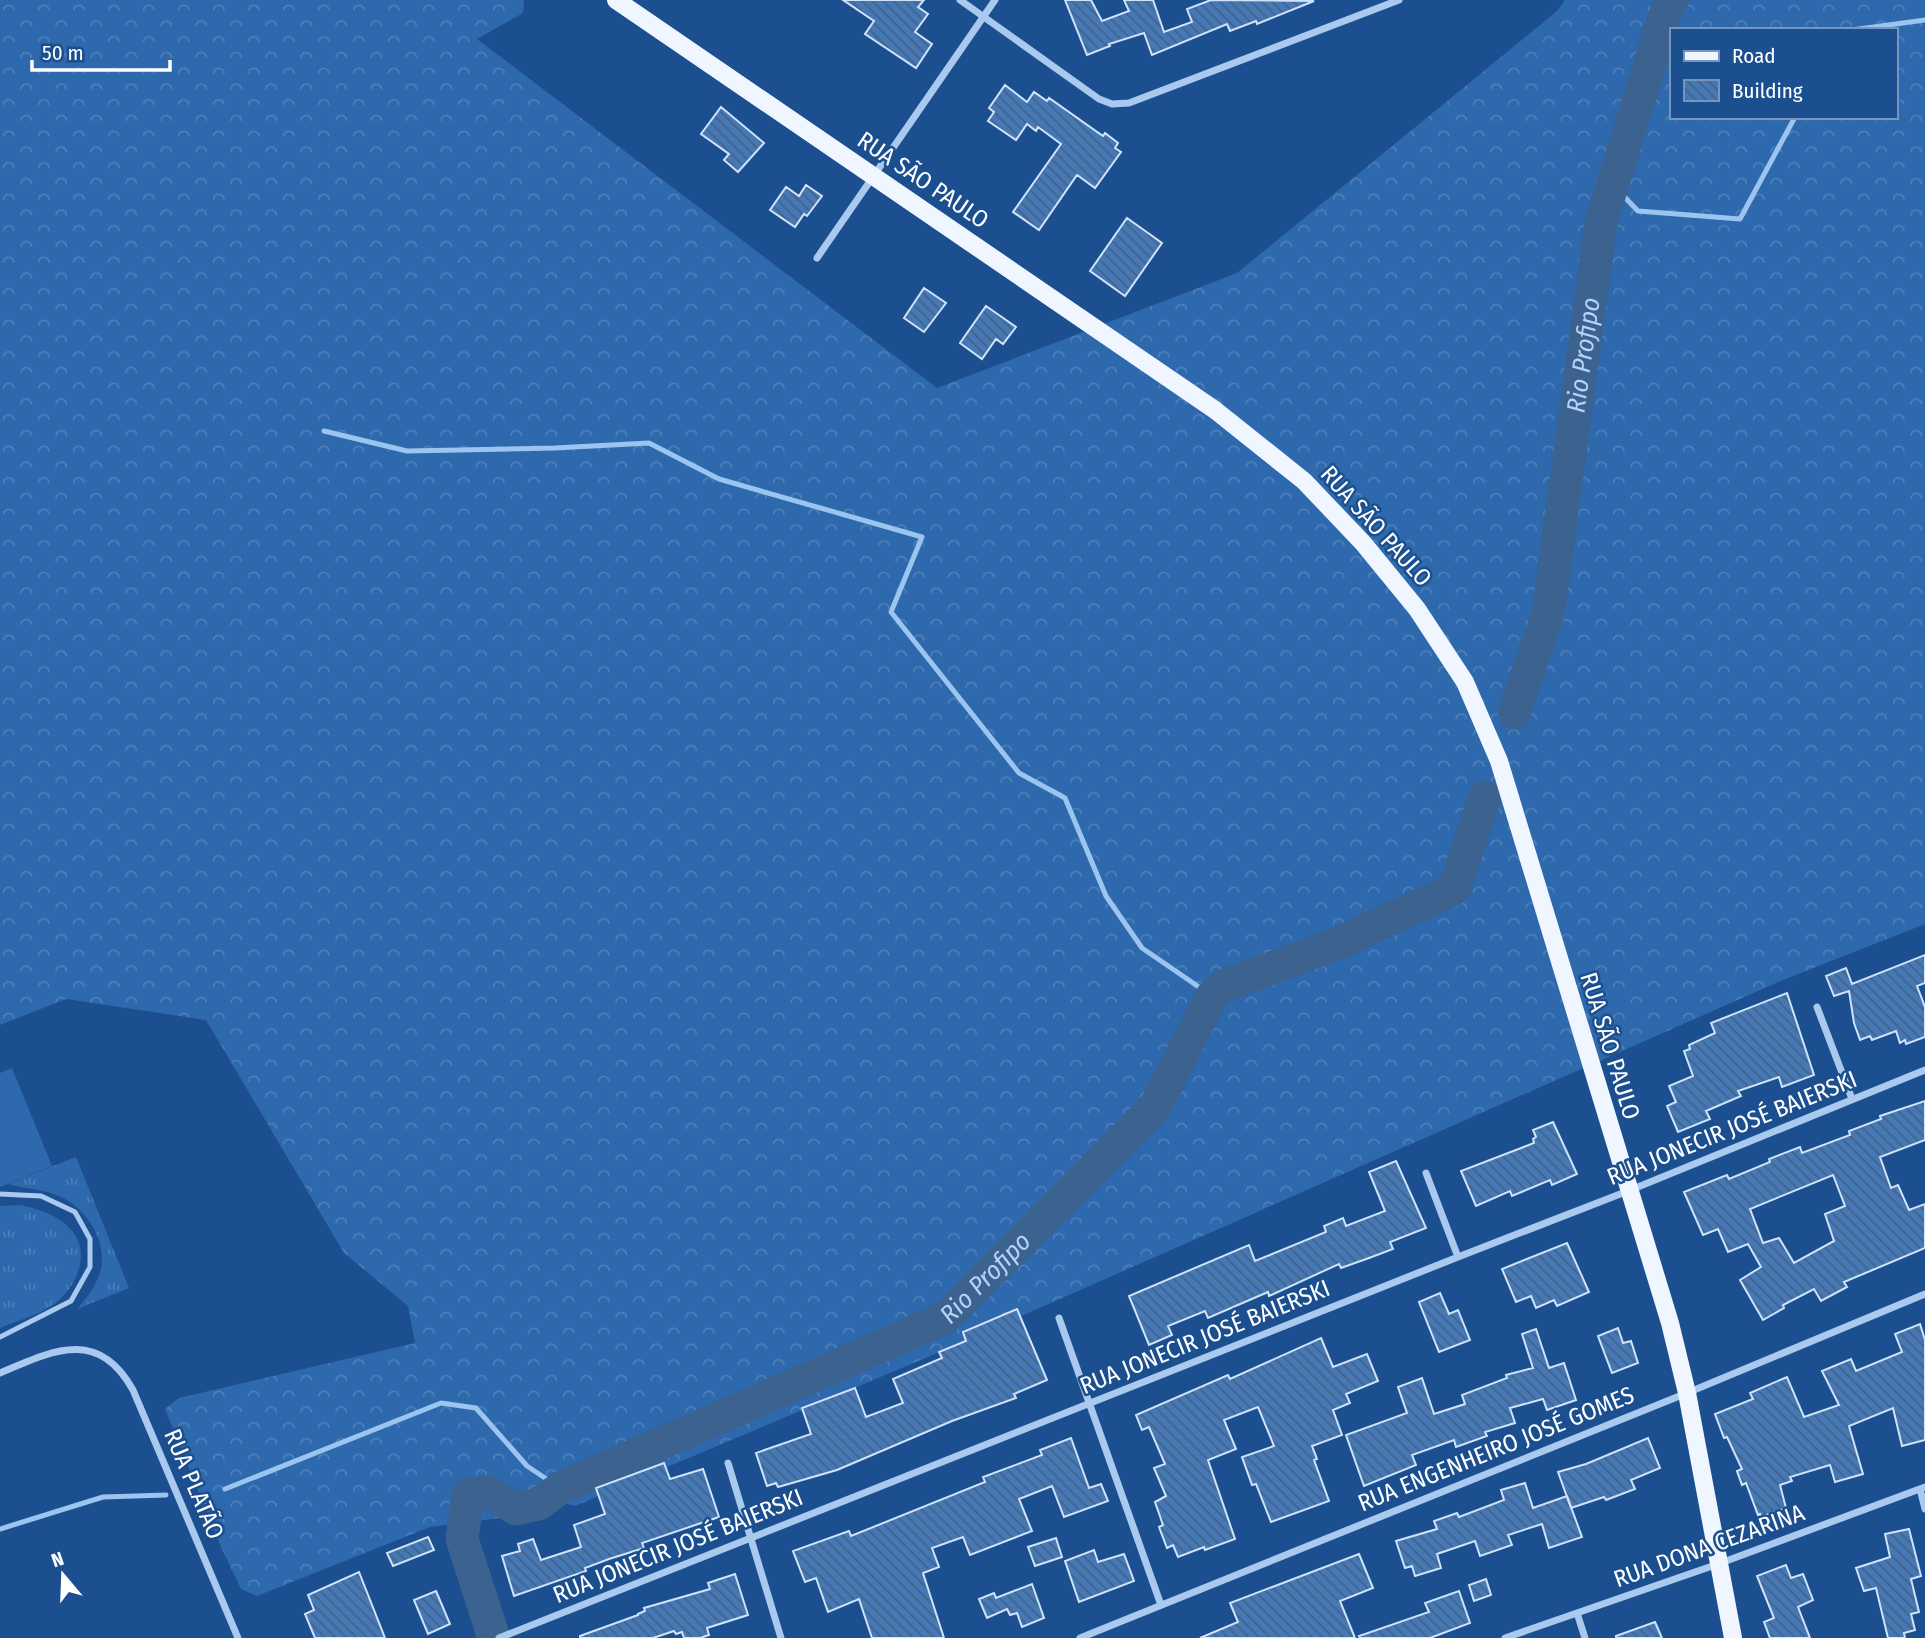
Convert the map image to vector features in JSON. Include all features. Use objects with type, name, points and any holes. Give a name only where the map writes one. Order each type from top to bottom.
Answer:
[{"type":"main road","name":"RUA SÃO PAULO","points":[[616,0],[1215,410],[1294,473],[1363,543],[1417,609],[1465,682],[1499,761],[1670,1323],[1687,1393],[1733,1638]]},
{"type":"street","points":[[960,0],[1099,99],[1112,104],[1129,103],[1399,0]]},
{"type":"street","points":[[817,258],[995,0]]},
{"type":"street","points":[[1817,1007],[1852,1099]]},
{"type":"street","name":"RUA JONECIR JOSÉ BAIERSKI","points":[[499,1638],[1628,1191],[1925,1070]]},
{"type":"street","points":[[1426,1172],[1458,1257]]},
{"type":"street","name":"RUA ENGENHEIRO JOSÉ GOMES","points":[[1080,1638],[1925,1294]]},
{"type":"street","points":[[1059,1318],[1161,1605]]},
{"type":"street","name":"RUA PLATÃO","points":[[0,1373],[54,1353],[76,1349],[102,1354],[123,1372],[238,1638]]},
{"type":"street","points":[[727,1463],[780,1638]]},
{"type":"street","points":[[1922,1488],[1925,1509]]},
{"type":"street","name":"RUA DONA CEZARINA","points":[[1506,1638],[1718,1564],[1922,1488]]},
{"type":"street","points":[[1577,1613],[1585,1638]]},
{"type":"lane","points":[[0,1194],[41,1196],[75,1212],[90,1239],[90,1267],[71,1301],[0,1337]]},
{"type":"green space","points":[[0,0],[524,0],[523,13],[477,39],[937,388],[1237,273],[1557,11],[1565,0],[1925,0],[1925,924],[1783,980],[942,1351],[575,1506],[524,1493],[500,1518],[430,1527],[257,1596],[241,1589],[165,1409],[179,1398],[415,1343],[408,1306],[344,1253],[206,1020],[66,999],[0,1025]]},
{"type":"green space","points":[[12,1068],[52,1166],[0,1187],[0,1073]]},
{"type":"green space","points":[[76,1157],[129,1288],[77,1309],[100,1273],[101,1250],[94,1228],[71,1202],[48,1192],[8,1184]]},
{"type":"green space","points":[[21,1205],[49,1214],[68,1226],[78,1241],[81,1259],[76,1277],[59,1300],[38,1313],[0,1328],[0,1206]]},
{"type":"building","points":[[843,0],[924,0],[918,7],[928,14],[915,32],[932,44],[916,68],[865,34],[874,21]]},
{"type":"building","points":[[1065,0],[1091,0],[1102,21],[1129,11],[1124,0],[1153,0],[1164,32],[1192,22],[1187,9],[1211,0],[1314,1],[1257,24],[1256,21],[1230,31],[1227,24],[1152,55],[1144,33],[1109,44],[1110,46],[1087,55]]},
{"type":"building","points":[[1005,85],[1027,102],[1034,92],[1047,101],[1049,98],[1103,136],[1105,133],[1118,143],[1115,148],[1121,152],[1095,188],[1077,175],[1039,230],[1013,212],[1061,144],[1038,127],[1036,131],[1027,124],[1016,140],[988,121],[994,112],[989,108]]},
{"type":"building","points":[[721,107],[764,143],[738,172],[724,160],[729,154],[701,134]]},
{"type":"building","points":[[806,185],[822,196],[795,227],[770,210],[786,187],[799,196]]},
{"type":"building","points":[[1127,218],[1162,243],[1125,296],[1090,271]]},
{"type":"building","points":[[924,288],[946,303],[924,332],[904,318]]},
{"type":"building","points":[[986,306],[1016,327],[1003,344],[996,339],[982,359],[960,343]]},
{"type":"building","points":[[1925,955],[1925,983],[1917,986],[1925,1007],[1925,1037],[1906,1044],[1905,1040],[1900,1043],[1896,1031],[1872,1040],[1870,1036],[1860,1040],[1854,1023],[1849,991],[1834,996],[1826,976],[1846,968],[1852,984]]},
{"type":"building","points":[[1787,993],[1814,1075],[1782,1087],[1779,1077],[1738,1091],[1741,1096],[1706,1111],[1710,1119],[1678,1132],[1667,1106],[1676,1102],[1669,1086],[1693,1076],[1684,1051],[1690,1049],[1689,1045],[1715,1033],[1711,1023]]},
{"type":"building","points":[[1925,1101],[1925,1140],[1880,1157],[1891,1188],[1898,1185],[1909,1210],[1925,1204],[1925,1248],[1844,1282],[1847,1287],[1821,1301],[1814,1289],[1783,1305],[1784,1308],[1763,1320],[1740,1280],[1761,1267],[1748,1244],[1728,1252],[1718,1229],[1703,1235],[1684,1192],[1727,1175],[1729,1179],[1800,1147],[1802,1153],[1850,1135],[1849,1131],[1881,1119],[1880,1116]],"holes":[[[1833,1175],[1845,1206],[1825,1214],[1834,1241],[1794,1263],[1779,1238],[1763,1243],[1750,1209]]]},
{"type":"building","points":[[1553,1122],[1577,1174],[1552,1185],[1550,1180],[1512,1196],[1510,1191],[1476,1206],[1461,1171],[1534,1143],[1533,1139],[1536,1137],[1533,1130]]},
{"type":"building","points":[[1396,1161],[1426,1228],[1390,1242],[1393,1249],[1341,1268],[1339,1264],[1269,1296],[1268,1292],[1208,1318],[1205,1311],[1168,1326],[1172,1335],[1149,1345],[1129,1296],[1249,1245],[1255,1261],[1326,1232],[1324,1226],[1343,1218],[1346,1226],[1385,1211],[1369,1172]]},
{"type":"building","points":[[1567,1243],[1589,1292],[1557,1306],[1554,1300],[1536,1308],[1531,1296],[1516,1302],[1502,1269]]},
{"type":"building","points":[[1440,1293],[1449,1314],[1458,1310],[1470,1340],[1439,1352],[1419,1302]]},
{"type":"building","points":[[1017,1309],[1047,1380],[1014,1394],[1016,1398],[952,1421],[837,1470],[778,1487],[776,1483],[767,1486],[756,1453],[811,1434],[802,1408],[855,1388],[866,1417],[903,1403],[893,1379],[942,1358],[939,1352],[966,1341],[963,1332]]},
{"type":"building","points":[[1920,1324],[1925,1340],[1925,1440],[1902,1446],[1893,1408],[1849,1426],[1863,1474],[1835,1482],[1830,1465],[1790,1477],[1792,1481],[1780,1485],[1786,1508],[1761,1517],[1758,1515],[1746,1483],[1742,1485],[1737,1471],[1742,1469],[1727,1437],[1724,1438],[1715,1414],[1753,1399],[1750,1393],[1787,1377],[1804,1417],[1839,1405],[1822,1371],[1851,1359],[1856,1371],[1902,1352],[1895,1334]]},
{"type":"building","points":[[1618,1328],[1623,1343],[1631,1341],[1638,1363],[1612,1373],[1598,1336]]},
{"type":"building","points":[[1536,1329],[1549,1368],[1564,1363],[1576,1400],[1547,1410],[1543,1399],[1510,1408],[1515,1423],[1485,1432],[1487,1436],[1456,1447],[1454,1440],[1412,1455],[1416,1465],[1364,1486],[1346,1435],[1407,1413],[1398,1387],[1422,1378],[1434,1414],[1465,1404],[1462,1395],[1507,1378],[1506,1375],[1533,1368],[1522,1334]]},
{"type":"building","points":[[1321,1338],[1333,1367],[1367,1354],[1378,1381],[1346,1394],[1350,1403],[1333,1410],[1342,1435],[1312,1446],[1317,1459],[1314,1460],[1329,1501],[1271,1522],[1256,1484],[1252,1485],[1242,1457],[1274,1446],[1258,1407],[1224,1420],[1236,1449],[1208,1460],[1235,1539],[1178,1557],[1173,1545],[1167,1548],[1159,1527],[1163,1525],[1155,1502],[1166,1496],[1154,1468],[1165,1464],[1149,1427],[1142,1430],[1136,1415],[1228,1375],[1230,1379]]},
{"type":"building","points":[[1071,1438],[1089,1488],[1101,1484],[1108,1501],[1064,1517],[1052,1486],[1019,1499],[1032,1531],[970,1555],[963,1537],[932,1548],[939,1567],[923,1573],[944,1638],[872,1638],[859,1599],[828,1612],[816,1578],[805,1582],[793,1551],[849,1531],[851,1536],[985,1482],[983,1477],[1042,1455],[1040,1450]]},
{"type":"building","points":[[1648,1438],[1660,1468],[1631,1480],[1635,1489],[1606,1500],[1604,1497],[1571,1508],[1558,1472],[1586,1464]]},
{"type":"building","points":[[664,1463],[670,1479],[703,1469],[719,1517],[642,1543],[644,1548],[514,1596],[502,1556],[520,1551],[518,1544],[533,1539],[541,1560],[581,1547],[574,1525],[605,1514],[596,1488]]},
{"type":"building","points":[[1525,1483],[1533,1508],[1567,1496],[1582,1537],[1549,1548],[1542,1524],[1508,1535],[1512,1545],[1480,1556],[1475,1541],[1437,1554],[1441,1568],[1415,1576],[1412,1566],[1405,1568],[1396,1541],[1437,1529],[1434,1521],[1457,1513],[1459,1517],[1504,1500],[1501,1490]]},
{"type":"building","points":[[1909,1529],[1921,1576],[1911,1579],[1919,1612],[1911,1614],[1915,1630],[1904,1633],[1905,1638],[1888,1638],[1876,1588],[1864,1591],[1856,1568],[1890,1557],[1885,1534]]},
{"type":"building","points":[[428,1537],[434,1550],[393,1566],[387,1553]]},
{"type":"building","points":[[1056,1538],[1062,1557],[1035,1566],[1028,1547]]},
{"type":"building","points":[[1094,1550],[1098,1562],[1124,1554],[1134,1581],[1079,1602],[1065,1561]]},
{"type":"building","points":[[1359,1554],[1373,1588],[1340,1601],[1355,1638],[1200,1638],[1238,1622],[1230,1603]]},
{"type":"building","points":[[1786,1565],[1791,1578],[1803,1574],[1813,1600],[1798,1607],[1810,1638],[1770,1638],[1764,1622],[1774,1618],[1757,1576]]},
{"type":"building","points":[[359,1572],[385,1638],[315,1638],[305,1614],[314,1610],[308,1595]]},
{"type":"building","points":[[735,1574],[748,1615],[707,1628],[709,1635],[684,1638],[682,1632],[676,1634],[674,1631],[653,1638],[580,1638],[638,1615],[645,1611],[644,1608],[710,1589],[708,1583]]},
{"type":"building","points":[[1486,1579],[1491,1595],[1474,1601],[1469,1585]]},
{"type":"building","points":[[1032,1584],[1044,1618],[1022,1627],[1017,1613],[1010,1615],[1007,1609],[987,1618],[979,1599],[994,1593],[996,1598]]},
{"type":"building","points":[[436,1591],[450,1624],[428,1634],[414,1600]]},
{"type":"building","points":[[1459,1591],[1470,1623],[1430,1638],[1359,1636],[1429,1612],[1425,1603]]},
{"type":"building","points":[[1655,1622],[1662,1638],[1616,1638],[1616,1636]]},
{"type":"waterway","name":"Rio Profipo","points":[[1514,713],[1548,614],[1601,222],[1672,0]]},
{"type":"waterway","points":[[1867,28],[1925,20]]},
{"type":"waterway","points":[[1613,185],[1638,211],[1740,219],[1794,119]]},
{"type":"waterway","points":[[324,431],[407,451],[649,443],[719,479],[922,537],[891,612],[1019,773],[1065,798],[1106,896],[1142,948],[1212,996]]},
{"type":"waterway","name":"Rio Profipo","points":[[494,1638],[462,1539],[468,1494],[488,1492],[516,1509],[539,1504],[560,1488],[945,1318],[1155,1107],[1212,996],[1223,986],[1339,943],[1454,889],[1485,797]]},
{"type":"waterway","points":[[225,1489],[441,1403],[476,1408],[527,1466],[560,1488]]},
{"type":"waterway","points":[[0,1529],[103,1497],[166,1495]]}]
